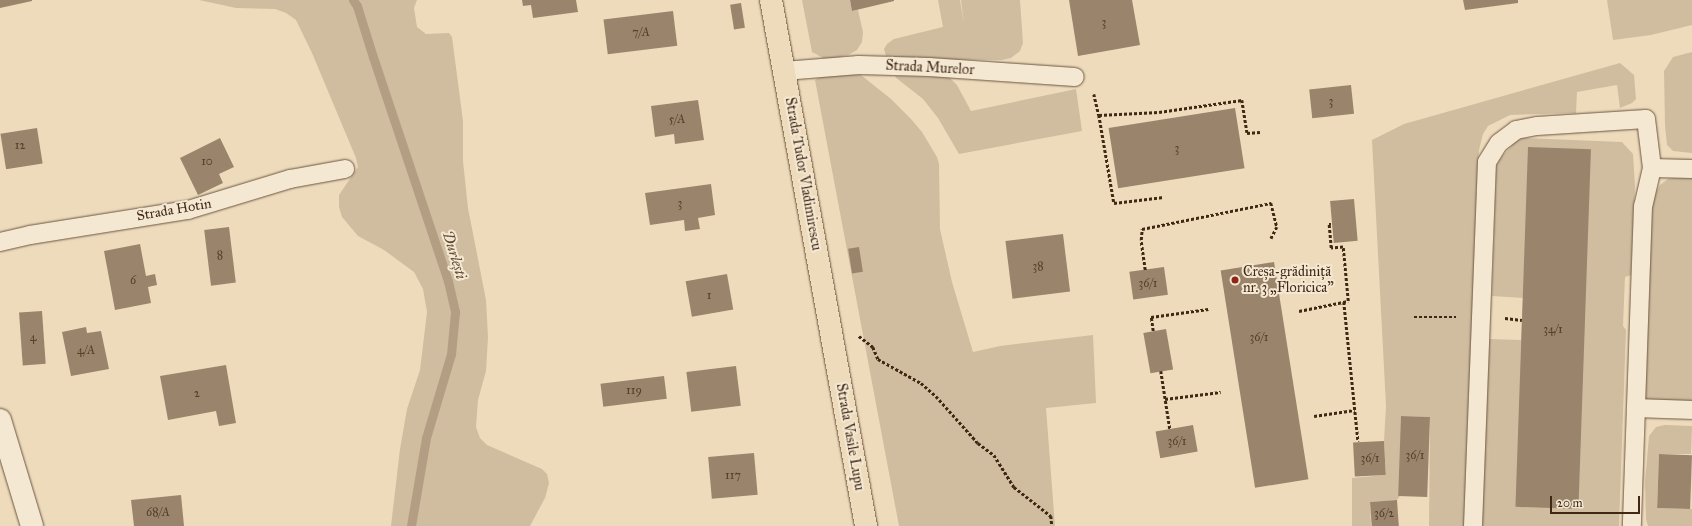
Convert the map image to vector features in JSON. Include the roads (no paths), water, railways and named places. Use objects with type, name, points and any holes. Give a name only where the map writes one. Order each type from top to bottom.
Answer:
[{"type":"main road","name":"Strada Tudor Vladimirescu","points":[[771,0],[834,349]]},
{"type":"main road","name":"Strada Vasile Lupu","points":[[834,349],[866,526]]},
{"type":"street","points":[[0,420],[32,526]]},
{"type":"lane","name":"Strada Murelor","points":[[784,71],[859,65],[929,67],[1075,77]]},
{"type":"lane","points":[[1473,526],[1487,162],[1499,143],[1516,130],[1537,126],[1646,119],[1652,168],[1643,206],[1632,526]]},
{"type":"lane","points":[[1652,168],[1692,169]]},
{"type":"lane","name":"Strada Hotin","points":[[0,242],[37,234],[188,210],[290,179],[346,169]]},
{"type":"lane","points":[[1636,408],[1692,410]]},
{"type":"waterway","name":"Durlești","points":[[353,0],[357,6],[448,281],[455,312],[451,354],[426,438],[411,526]]},
{"type":"place","name":"Creșa-grădiniță nr. 3 „Floricica”","points":[[1235,280]]}]
